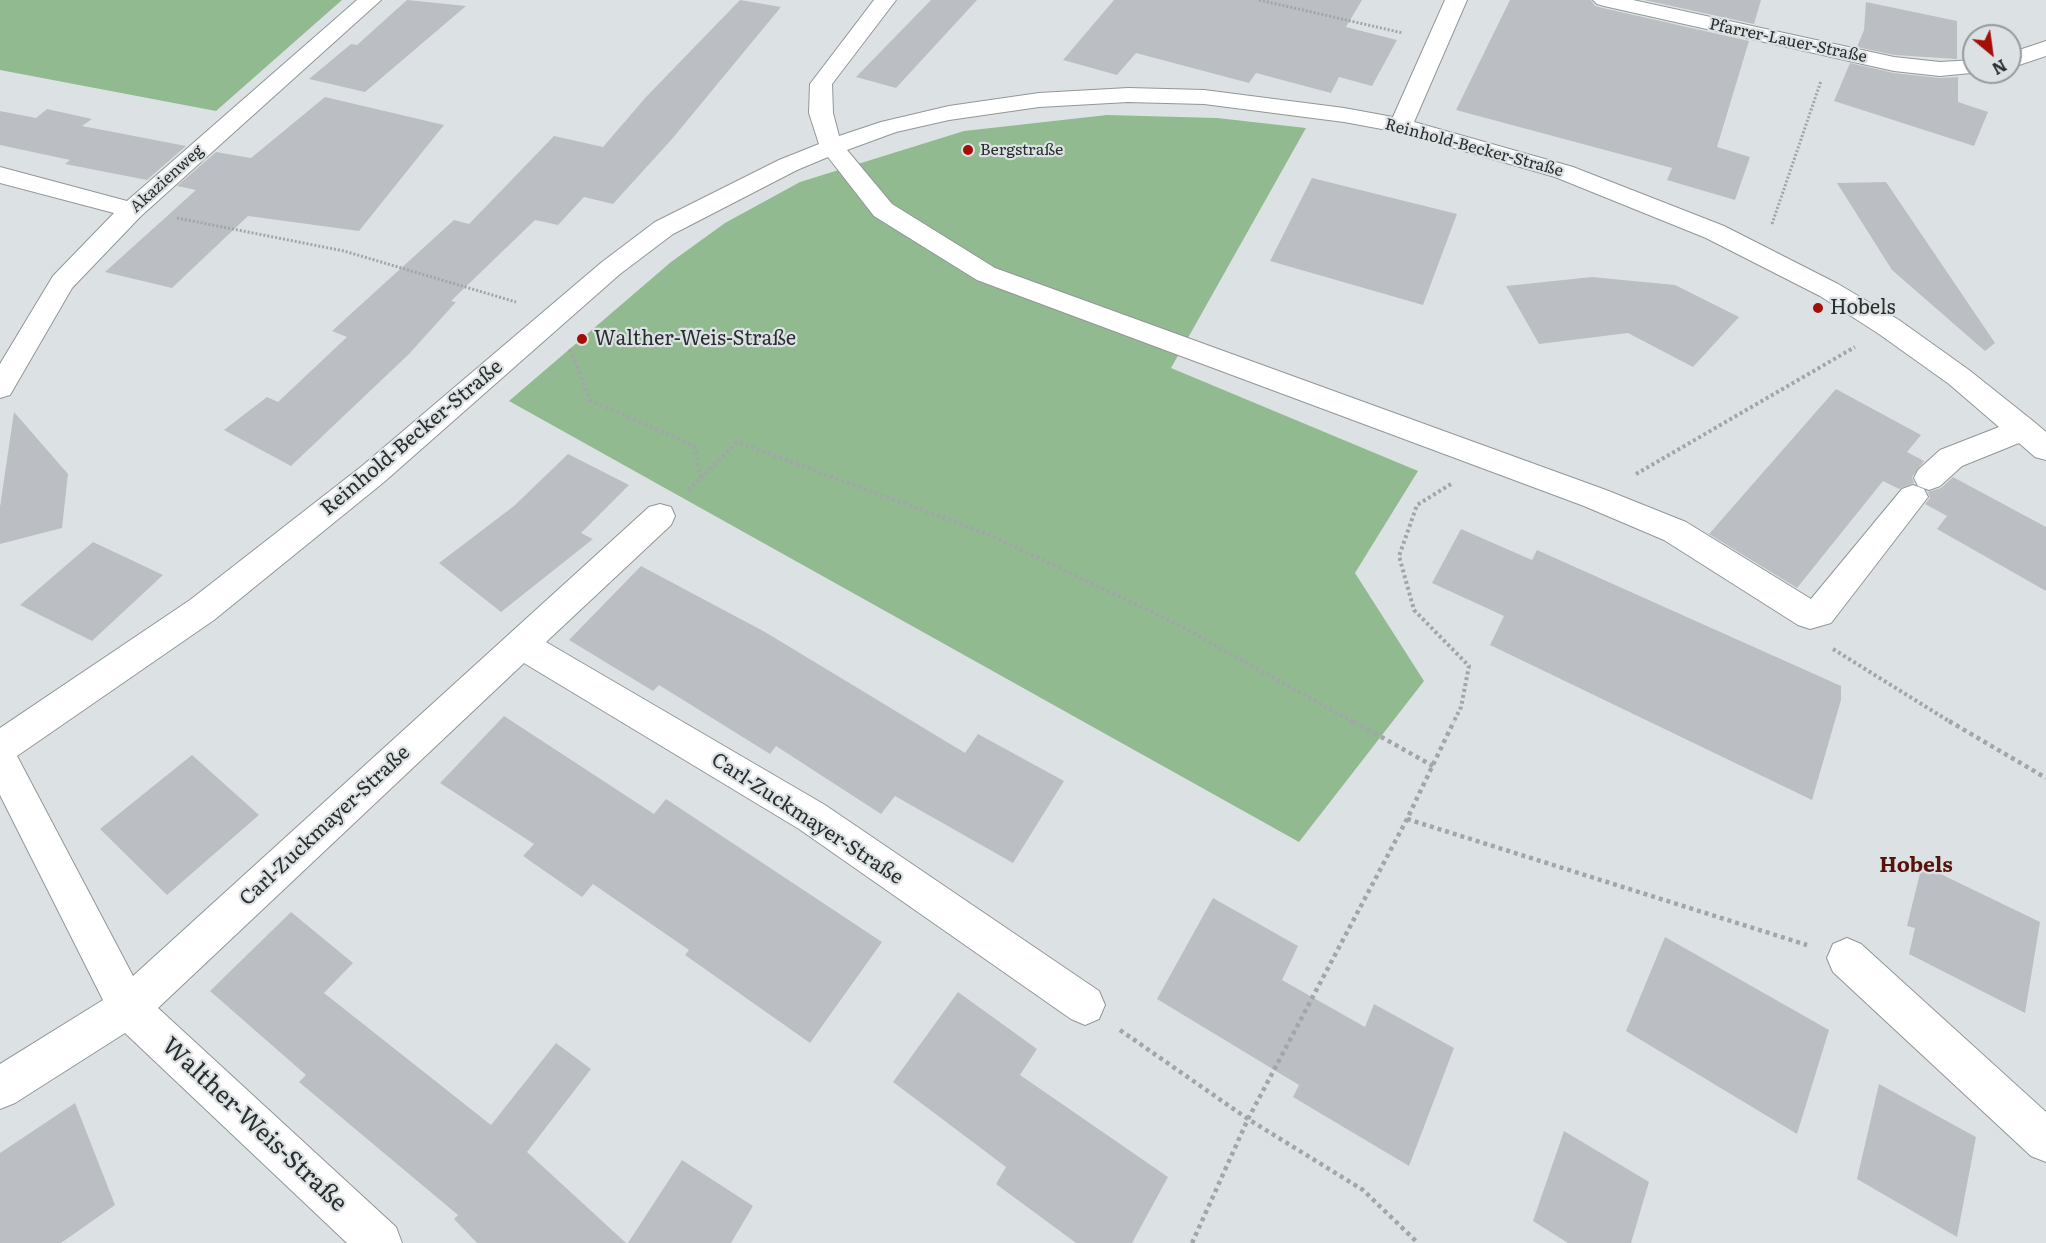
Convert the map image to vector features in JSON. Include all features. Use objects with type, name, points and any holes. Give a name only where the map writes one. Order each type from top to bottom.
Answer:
[{"type":"street","name":"Akazienweg","points":[[0,388],[62,282],[132,210],[370,0]]},
{"type":"street","points":[[885,0],[821,84],[820,113],[832,147],[883,210],[986,274],[1595,498],[1675,531],[1810,615],[1819,613],[1921,488],[1951,458],[2023,429]]},
{"type":"street","points":[[1401,126],[1456,0]]},
{"type":"street","name":"Pfarrer-Lauer-Straße","points":[[1604,0],[1893,64],[1940,69],[1962,68]]},
{"type":"street","points":[[2022,57],[2046,48]]},
{"type":"street","name":"Reinhold-Becker-Straße","points":[[0,748],[202,610],[373,474],[611,267],[664,228],[788,165],[832,147],[889,128],[948,113],[1039,100],[1128,95],[1204,97],[1401,126],[1564,172],[1648,204],[1762,254],[1829,290],[1889,327],[1959,377],[2046,449]]},
{"type":"street","points":[[0,176],[132,210]]},
{"type":"street","name":"Carl-Zuckmayer-Straße","points":[[128,1008],[660,516]]},
{"type":"street","name":"Carl-Zuckmayer-Straße","points":[[521,644],[812,817],[1085,1005]]},
{"type":"street","name":"Walther-Weis-Straße","points":[[0,759],[128,1008],[380,1243]]},
{"type":"street","points":[[1847,958],[2046,1141]]},
{"type":"street","points":[[0,1088],[128,1008]]},
{"type":"path","points":[[1259,0],[1439,42]]},
{"type":"path","points":[[1762,254],[1830,51]]},
{"type":"path","points":[[132,210],[344,251],[557,315],[590,400],[694,446],[701,478]]},
{"type":"path","points":[[1595,498],[1889,327]]},
{"type":"path","points":[[660,516],[737,442],[990,535],[1175,624],[1432,766]]},
{"type":"path","points":[[1192,1243],[1248,1119],[1407,819],[1461,707],[1469,666],[1414,610],[1399,556],[1417,505],[1490,460]]},
{"type":"path","points":[[1407,819],[1847,958]]},
{"type":"path","points":[[1085,1005],[1248,1119],[1363,1190],[1418,1243]]},
{"type":"green space","points":[[0,0],[342,0],[216,111],[0,70]]},
{"type":"green space","points":[[1107,115],[1217,118],[1306,128],[1171,368],[1418,471],[1355,573],[1424,681],[1299,842],[509,401],[671,262],[725,223],[800,182],[964,131]]},
{"type":"building","points":[[407,0],[466,6],[365,92],[309,79],[351,44],[357,45]]},
{"type":"building","points":[[740,0],[781,7],[672,139],[613,204],[584,197],[558,225],[535,220],[451,301],[456,302],[409,354],[291,466],[224,430],[267,397],[278,402],[347,337],[332,331],[454,220],[469,224],[554,136],[603,147],[646,97]]},
{"type":"building","points":[[931,0],[977,0],[896,88],[856,77]]},
{"type":"building","points":[[1114,0],[1362,0],[1346,27],[1397,40],[1372,86],[1339,77],[1331,93],[1256,73],[1249,83],[1136,53],[1117,75],[1063,60]]},
{"type":"building","points":[[1510,0],[1591,0],[1595,6],[1749,41],[1717,147],[1750,157],[1735,200],[1667,180],[1672,168],[1456,110]]},
{"type":"building","points":[[1644,0],[1761,0],[1754,24]]},
{"type":"building","points":[[1866,2],[1957,21],[1957,59],[1894,55],[1857,47],[1864,30]]},
{"type":"building","points":[[1850,63],[1894,73],[1940,78],[1958,77],[1958,102],[1988,112],[1974,146],[1834,101]]},
{"type":"building","points":[[325,97],[444,125],[359,231],[248,216],[172,288],[105,272],[196,190],[177,186],[216,152],[251,158]]},
{"type":"building","points":[[47,109],[92,119],[82,126],[186,146],[147,180],[65,164],[70,160],[0,145],[0,111],[36,118]]},
{"type":"building","points":[[1312,178],[1457,214],[1423,305],[1270,261]]},
{"type":"building","points":[[1886,182],[1995,343],[1985,351],[1892,270],[1837,183]]},
{"type":"building","points":[[1592,277],[1675,285],[1739,317],[1693,367],[1628,333],[1539,344],[1506,286]]},
{"type":"building","points":[[1836,389],[1921,435],[1907,452],[1924,461],[1912,477],[1914,483],[1899,489],[1883,481],[1797,588],[1709,534]]},
{"type":"building","points":[[14,412],[68,474],[62,528],[0,544],[0,507]]},
{"type":"building","points":[[568,454],[629,485],[581,533],[593,539],[501,612],[439,563],[514,506]]},
{"type":"building","points":[[1953,477],[2046,527],[2046,591],[1937,529],[1947,516],[1925,504],[1930,498],[1928,492],[1941,488]]},
{"type":"building","points":[[1461,529],[1532,560],[1537,550],[1841,686],[1841,700],[1812,800],[1490,645],[1504,616],[1432,583]]},
{"type":"building","points":[[93,542],[163,575],[92,641],[20,605]]},
{"type":"building","points":[[641,566],[765,632],[965,753],[978,734],[1064,781],[1013,863],[895,796],[881,814],[776,746],[770,754],[659,685],[653,691],[569,640]]},
{"type":"building","points":[[504,716],[654,814],[666,799],[882,942],[810,1043],[685,955],[689,950],[593,884],[582,897],[523,856],[534,844],[440,783]]},
{"type":"building","points":[[192,755],[259,815],[167,895],[100,829]]},
{"type":"building","points":[[1922,865],[2040,922],[2025,1013],[1909,954],[1915,928],[1907,926]]},
{"type":"building","points":[[1213,898],[1298,946],[1282,980],[1365,1027],[1374,1004],[1454,1048],[1409,1166],[1293,1097],[1299,1085],[1157,999]]},
{"type":"building","points":[[291,912],[353,963],[324,993],[491,1125],[556,1043],[591,1069],[527,1152],[626,1243],[477,1243],[454,1219],[458,1215],[299,1082],[306,1075],[210,991]]},
{"type":"building","points":[[1665,937],[1829,1030],[1797,1134],[1626,1031]]},
{"type":"building","points":[[958,992],[1037,1049],[1020,1075],[1168,1177],[1132,1243],[1076,1243],[996,1184],[1006,1167],[893,1082]]},
{"type":"building","points":[[1879,1084],[1976,1137],[1957,1237],[1857,1179]]},
{"type":"building","points":[[75,1103],[115,1205],[61,1243],[0,1243],[0,1153]]},
{"type":"building","points":[[1564,1131],[1649,1182],[1631,1243],[1568,1243],[1533,1221]]},
{"type":"building","points":[[682,1160],[753,1206],[731,1243],[628,1243]]},
{"type":"place","name":"Bergstraße","points":[[968,150]]},
{"type":"place","name":"Hobels","points":[[1818,308]]},
{"type":"place","name":"Walther-Weis-Straße","points":[[582,339]]},
{"type":"district","name":"Hobels","points":[[1916,866]]}]
